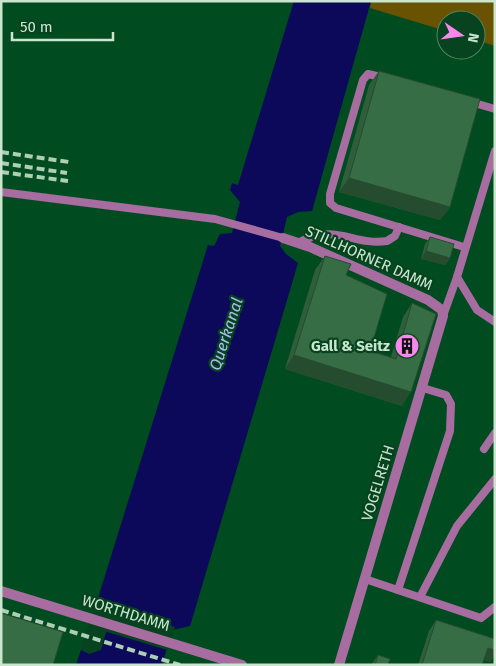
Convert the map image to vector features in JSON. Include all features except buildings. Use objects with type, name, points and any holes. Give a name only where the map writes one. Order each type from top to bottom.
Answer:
[{"type":"street","name":"STILLHORNER DAMM","points":[[283,238],[428,300],[443,313]]},
{"type":"street","name":"VOGELRETH","points":[[339,665],[423,388],[443,313]]},
{"type":"street","name":"WORTHDAMM","points":[[1,591],[242,665]]},
{"type":"lane","points":[[390,79],[371,74],[365,76],[329,199],[336,208],[464,247]]},
{"type":"lane","points":[[466,100],[495,109]]},
{"type":"lane","points":[[443,313],[457,276],[464,247],[495,151]]},
{"type":"lane","points":[[1,192],[215,219],[283,238]]},
{"type":"lane","points":[[298,243],[310,236],[329,233],[387,241],[395,236],[398,227]]},
{"type":"lane","points":[[457,276],[458,283],[477,310],[495,322]]},
{"type":"lane","points":[[398,590],[450,430],[451,404],[446,395],[423,388]]},
{"type":"lane","points":[[484,448],[495,433]]},
{"type":"lane","points":[[420,597],[457,526],[495,479]]},
{"type":"lane","points":[[365,579],[480,618],[495,607]]},
{"type":"shaded area","points":[[1,1],[294,1],[238,185],[232,184],[240,202],[232,233],[214,246],[208,246],[76,665],[1,665]]},
{"type":"shaded area","points":[[371,1],[495,1],[495,665],[162,665],[172,630],[190,626],[298,263],[286,254],[280,246],[287,217],[298,212],[312,210]]},
{"type":"shaded area","points":[[371,1],[495,1],[495,46],[486,43],[486,10],[436,10],[436,28],[370,8]]},
{"type":"water","name":"Querkanal","points":[[294,1],[371,1],[312,211],[298,212],[287,217],[280,246],[286,254],[298,263],[190,626],[172,630],[162,665],[76,665],[81,650],[89,654],[101,650],[111,615],[106,604],[98,601],[100,592],[208,245],[214,246],[220,234],[232,233],[240,202],[230,190],[232,183],[238,185]]},
{"type":"pier","points":[[110,607],[175,627],[167,650],[104,631]]},
{"type":"railway","points":[[1,152],[69,162]]},
{"type":"railway","points":[[1,163],[67,173]]},
{"type":"railway","points":[[1,172],[68,181]]},
{"type":"railway","points":[[1,610],[180,665]]},
{"type":"place","name":"Gall & Seitz","points":[[407,346]]}]
